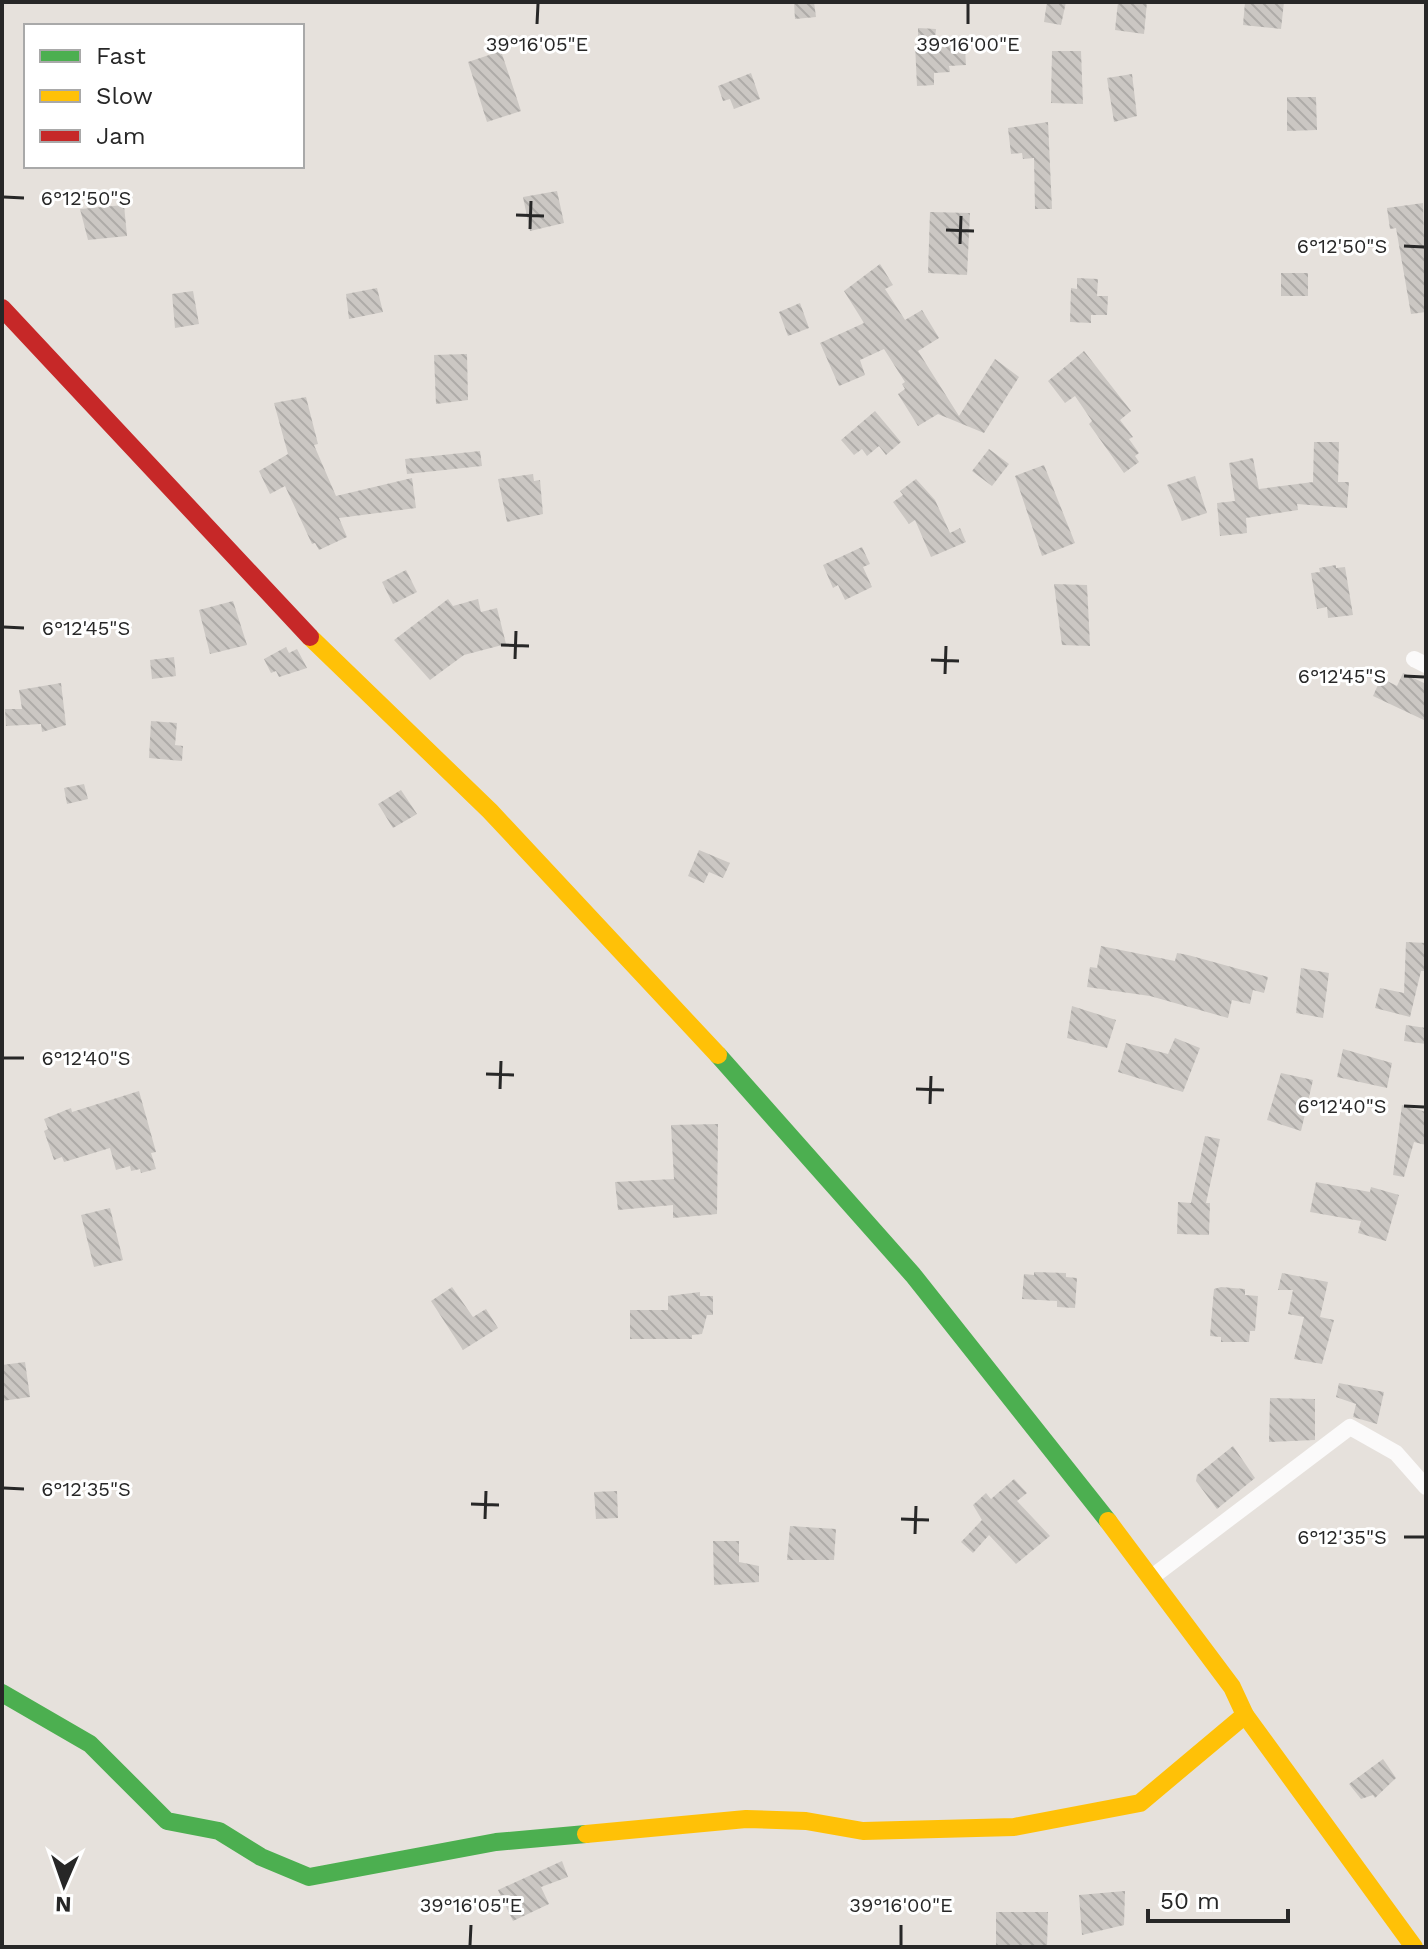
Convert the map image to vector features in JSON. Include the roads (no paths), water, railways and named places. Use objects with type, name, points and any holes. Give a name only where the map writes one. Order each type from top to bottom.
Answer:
[{"type":"street","points":[[2,308],[337,666],[490,811],[638,966],[913,1275],[1152,1577],[1232,1687],[1245,1715],[1414,1947]]},
{"type":"street","points":[[1152,1577],[1350,1427],[1396,1453],[1426,1487]]},
{"type":"street","points":[[2,1693],[90,1744],[167,1821],[219,1831],[261,1857],[309,1877],[496,1842],[746,1819],[806,1821],[863,1831],[1014,1827],[1140,1803],[1245,1715]]}]
